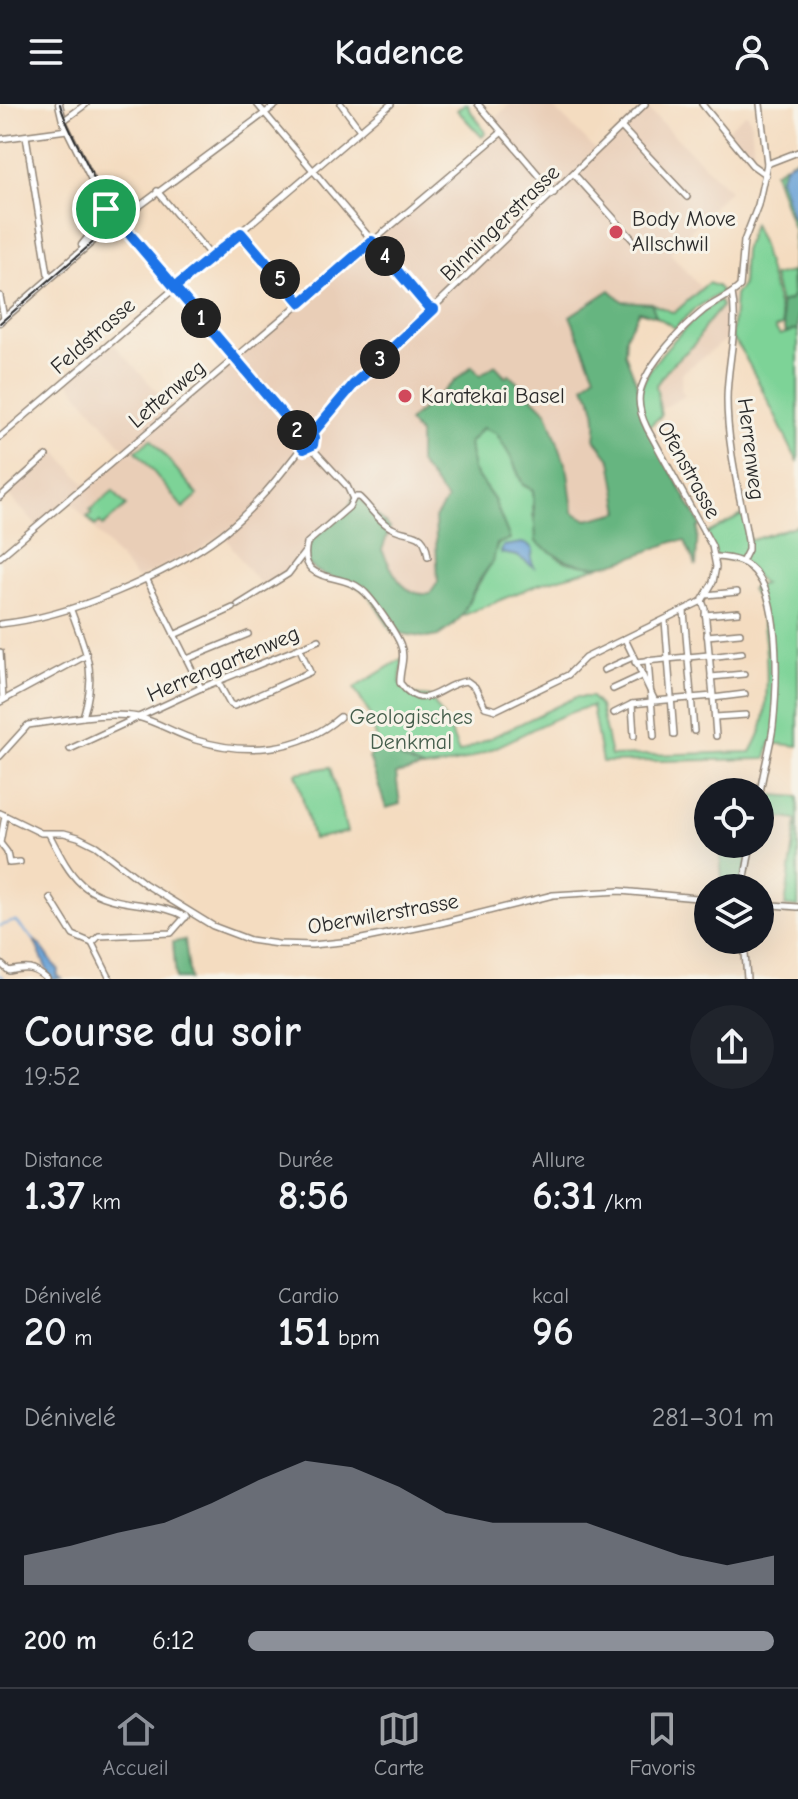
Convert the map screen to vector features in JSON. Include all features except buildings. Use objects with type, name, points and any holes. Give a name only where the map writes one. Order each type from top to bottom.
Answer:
[{"type":"main road","points":[[2,320],[95,239],[109,224],[113,213],[103,209],[94,182],[63,121],[59,104]]},
{"type":"main road","points":[[103,209],[95,218],[109,224]]},
{"type":"street","points":[[63,121],[86,104]]},
{"type":"street","points":[[257,104],[429,308],[434,309]]},
{"type":"street","points":[[109,224],[277,104]]},
{"type":"street","points":[[341,104],[360,130]]},
{"type":"street","name":"Feldstrasse","points":[[0,437],[391,104]]},
{"type":"street","points":[[478,104],[554,193]]},
{"type":"street","name":"Binningerstrasse","points":[[311,435],[353,385],[645,104]]},
{"type":"street","points":[[702,104],[752,165],[766,175]]},
{"type":"street","name":"Herrenweg","points":[[742,562],[748,541],[731,442],[727,397],[735,311],[732,293],[740,286],[744,241],[766,175],[760,104]]},
{"type":"street","points":[[621,127],[687,197]]},
{"type":"street","points":[[0,139],[67,130]]},
{"type":"street","name":"Lettenweg","points":[[0,557],[502,132]]},
{"type":"street","points":[[26,136],[48,274],[50,277],[58,271]]},
{"type":"street","points":[[767,164],[798,152]]},
{"type":"street","points":[[574,174],[634,241]]},
{"type":"street","points":[[157,191],[212,257]]},
{"type":"street","points":[[109,224],[126,230],[300,435],[311,435],[314,441],[311,447]]},
{"type":"street","points":[[241,233],[301,303]]},
{"type":"street","name":"Ofenstrasse","points":[[716,557],[647,428],[639,399],[649,371],[668,346],[702,312],[732,293]]},
{"type":"street","points":[[0,296],[2,320]]},
{"type":"street","points":[[300,435],[298,440],[302,447]]},
{"type":"street","points":[[302,447],[311,447],[347,486],[353,497]]},
{"type":"street","points":[[0,624],[71,610],[146,578],[199,550],[223,534],[256,502],[302,447]]},
{"type":"street","points":[[0,497],[46,456]]},
{"type":"street","points":[[174,635],[236,607],[288,574],[312,537],[349,507],[353,497]]},
{"type":"street","points":[[353,497],[359,497],[390,528],[417,534],[422,538],[428,557]]},
{"type":"street","points":[[305,552],[308,564],[318,574],[351,582],[372,600],[401,646],[400,683],[411,695],[430,697],[467,681],[475,687],[485,707],[493,711],[568,675],[585,658],[684,611],[703,598],[713,582],[716,557],[742,562],[758,575],[764,585],[773,634],[773,726],[763,778]]},
{"type":"street","points":[[146,578],[201,688]]},
{"type":"street","points":[[703,598],[737,592]]},
{"type":"street","points":[[703,598],[716,736]]},
{"type":"street","points":[[71,610],[92,670],[83,717]]},
{"type":"street","points":[[684,611],[694,731]]},
{"type":"street","points":[[705,615],[738,612]]},
{"type":"street","points":[[665,620],[674,735]]},
{"type":"street","points":[[707,636],[740,633]]},
{"type":"street","points":[[187,659],[248,634]]},
{"type":"street","points":[[625,639],[652,701]]},
{"type":"street","name":"Herrengartenweg","points":[[70,749],[201,688],[319,640]]},
{"type":"street","points":[[218,682],[234,706],[310,672],[300,649]]},
{"type":"street","points":[[0,652],[2,701],[87,654]]},
{"type":"street","points":[[604,670],[634,659],[742,653]]},
{"type":"street","points":[[648,660],[654,736]]},
{"type":"street","points":[[711,677],[744,674]]},
{"type":"street","points":[[613,689],[642,676]]},
{"type":"street","points":[[614,713],[632,704],[652,701],[745,694]]},
{"type":"street","points":[[632,704],[634,736]]},
{"type":"street","points":[[715,717],[746,715]]},
{"type":"street","points":[[0,756],[28,725],[83,717],[139,718],[196,740],[241,748],[292,745],[326,729],[340,717]]},
{"type":"street","points":[[3,814],[0,843],[7,852],[9,863],[20,862]]},
{"type":"street","name":"Oberwilerstrasse","points":[[3,814],[49,834],[64,833],[96,846],[188,914],[250,940],[312,945],[352,941],[553,895],[620,891],[694,898]]},
{"type":"street","points":[[49,834],[67,868],[86,888],[117,902],[188,914],[171,933],[99,936],[92,943]]},
{"type":"street","points":[[50,898],[73,935],[92,943],[110,979]]},
{"type":"street","points":[[774,905],[798,907]]},
{"type":"street","points":[[745,954],[747,979]]},
{"type":"street","points":[[0,963],[9,971],[29,967],[47,979]]},
{"type":"shaded area","points":[[510,104],[555,104],[553,107],[597,151],[644,105],[729,190],[670,253],[701,288],[674,313],[651,303],[621,301],[595,375],[584,386],[593,400],[598,419],[595,439],[611,460],[621,512],[587,520],[573,512],[568,472],[547,412],[510,375],[480,376],[472,366],[409,422],[419,434],[419,463],[447,500],[438,582],[428,595],[406,590],[382,550],[349,507],[288,574],[266,589],[248,570],[223,534],[199,550],[137,579],[69,499],[37,526],[6,492],[55,450],[85,484],[125,450],[67,380],[111,341],[173,409],[502,133],[492,121]]},
{"type":"shaded area","points":[[745,114],[751,122],[754,154],[750,159],[726,131]]},
{"type":"shaded area","points":[[732,293],[732,340],[723,342],[682,373],[681,389],[685,396],[660,410],[656,385],[672,364],[694,345],[722,307],[719,300]]},
{"type":"green space","points":[[468,104],[482,126],[485,134],[482,137],[457,110]]},
{"type":"green space","points":[[798,157],[787,164],[791,214],[798,226],[798,329],[786,333],[780,303],[790,300],[792,296],[794,232],[774,172]]},
{"type":"green space","points":[[753,224],[761,242],[783,325],[775,328],[780,335],[798,329],[798,462],[753,371],[732,340],[735,295],[742,286],[744,251]]},
{"type":"green space","points":[[791,272],[791,300],[780,303],[773,276]]},
{"type":"green space","points":[[708,283],[722,292],[693,310],[675,328],[656,316],[651,303],[674,313]]},
{"type":"green space","points":[[610,290],[622,301],[651,303],[656,316],[639,311],[626,335],[625,353],[640,392],[641,416],[701,526],[698,527],[696,566],[685,541],[676,541],[606,565],[574,563],[556,555],[536,542],[533,490],[523,485],[496,433],[482,428],[469,443],[473,470],[494,500],[510,539],[497,544],[493,561],[476,585],[462,616],[451,627],[438,636],[427,638],[392,632],[366,593],[355,585],[322,574],[308,564],[307,543],[349,507],[353,497],[359,497],[390,528],[382,550],[400,581],[412,591],[430,594],[438,582],[435,518],[447,500],[419,463],[419,434],[408,422],[472,366],[480,376],[495,365],[506,377],[509,374],[547,412],[568,472],[573,512],[587,520],[620,512],[611,460],[595,439],[595,411],[584,386],[595,375],[570,316]]},
{"type":"green space","points":[[719,300],[722,306],[694,345],[672,364],[656,385],[661,416],[647,428],[639,400],[645,379],[673,341]]},
{"type":"green space","points":[[482,428],[496,432],[523,485],[533,490],[533,516],[557,557],[567,562],[601,566],[539,584],[462,616],[502,541],[494,500],[473,470],[469,455],[469,443]]},
{"type":"green space","points":[[151,439],[198,495],[183,508],[136,451]]},
{"type":"green space","points":[[113,491],[126,506],[103,526],[100,522],[95,526],[87,517],[92,513],[90,510]]},
{"type":"green space","name":"Geologisches Denkmal","points":[[744,514],[749,541],[798,525],[798,746],[770,743],[766,759],[602,762],[592,706],[550,721],[488,751],[446,765],[419,767],[379,748],[369,713],[354,688],[403,658],[400,683],[411,695],[430,697],[448,724],[459,753],[576,697],[591,697],[600,706],[611,756],[751,752],[763,724],[767,675],[761,615],[751,589],[763,584],[742,562],[716,557],[706,534]]},
{"type":"green space","points":[[379,748],[422,768],[396,774],[400,804],[386,808],[369,757]]},
{"type":"green space","points":[[330,767],[347,832],[313,839],[296,773]]},
{"type":"green space","points":[[774,795],[798,797],[798,907],[785,906],[797,820],[774,817]]},
{"type":"green space","points":[[720,858],[748,858],[745,874],[722,874]]},
{"type":"green space","points":[[185,940],[190,979],[176,979],[173,942]]},
{"type":"water","points":[[798,159],[798,226],[791,214],[780,177],[787,164]]},
{"type":"water","points":[[522,543],[533,550],[531,559],[534,567],[517,556],[501,553],[503,546]]},
{"type":"water","points":[[34,940],[59,970],[57,975],[62,979],[51,979]]},
{"type":"waterway","points":[[0,926],[15,921],[34,940]]},
{"type":"waterway","points":[[0,975],[4,979]]},
{"type":"tram line","points":[[0,323],[98,238],[104,225],[100,192],[60,104]]},
{"type":"place","name":"Body Move Allschwil","points":[[616,232]]},
{"type":"place","name":"Karatekai Basel","points":[[405,396]]},
{"type":"route","points":[[106,209],[96,213],[98,225],[126,230],[175,287],[241,233],[301,303],[372,241],[429,308],[434,309],[353,385],[311,435],[313,445],[304,449],[300,446],[300,435],[296,430],[126,230],[122,224],[114,220],[111,211],[106,209]]}]
